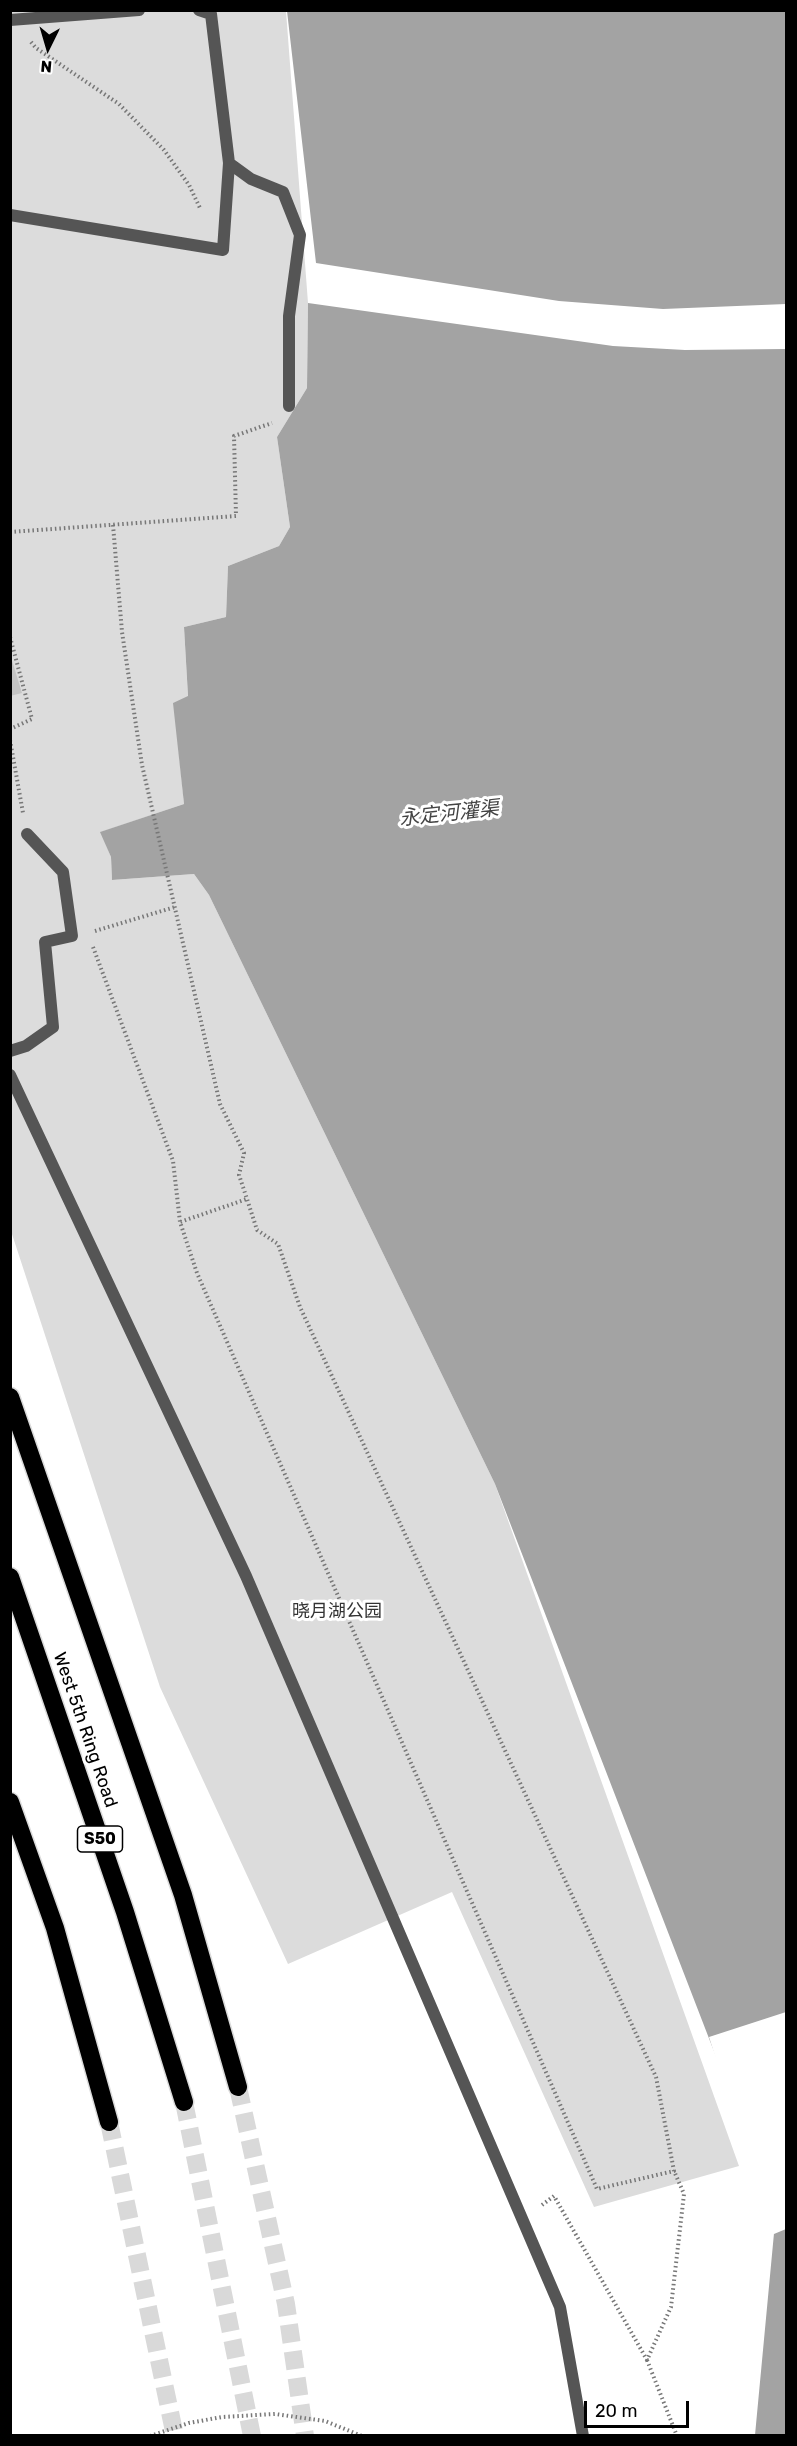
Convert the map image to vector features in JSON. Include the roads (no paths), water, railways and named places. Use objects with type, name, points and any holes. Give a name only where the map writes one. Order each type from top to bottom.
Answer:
[{"type":"highway","points":[[10,1397],[183,1895],[238,2087]]},
{"type":"highway","name":"West 5th Ring Road","points":[[10,1577],[125,1912],[184,2102]]},
{"type":"highway","points":[[10,1802],[55,1928],[109,2122]]},
{"type":"street","points":[[12,20],[139,10]]},
{"type":"street","points":[[10,215],[223,250],[229,163],[211,14],[199,10]]},
{"type":"street","points":[[229,163],[251,179],[283,192],[300,235],[289,316],[289,406]]},
{"type":"street","points":[[10,1051],[26,1046],[53,1027],[45,942],[72,936],[63,872],[27,834]]},
{"type":"street","points":[[10,1075],[246,1576],[560,2307],[583,2436]]},
{"type":"water","points":[[287,11],[786,11],[786,304],[663,309],[559,301],[316,263]]},
{"type":"water","name":"永定河灌渠","points":[[308,303],[613,346],[685,350],[786,349],[786,2435],[755,2435],[776,2212],[495,1484],[209,895],[194,874],[112,880],[111,857],[100,832],[184,804],[173,703],[188,696],[184,627],[226,617],[228,566],[279,546],[290,527],[277,437],[307,388]]},
{"type":"tunnel","points":[[238,2087],[286,2304],[305,2436]]},
{"type":"tunnel","points":[[184,2102],[252,2436]]},
{"type":"tunnel","points":[[109,2122],[175,2436]]},
{"type":"park label","name":"晓月湖公园","points":[[337,1612]]}]
